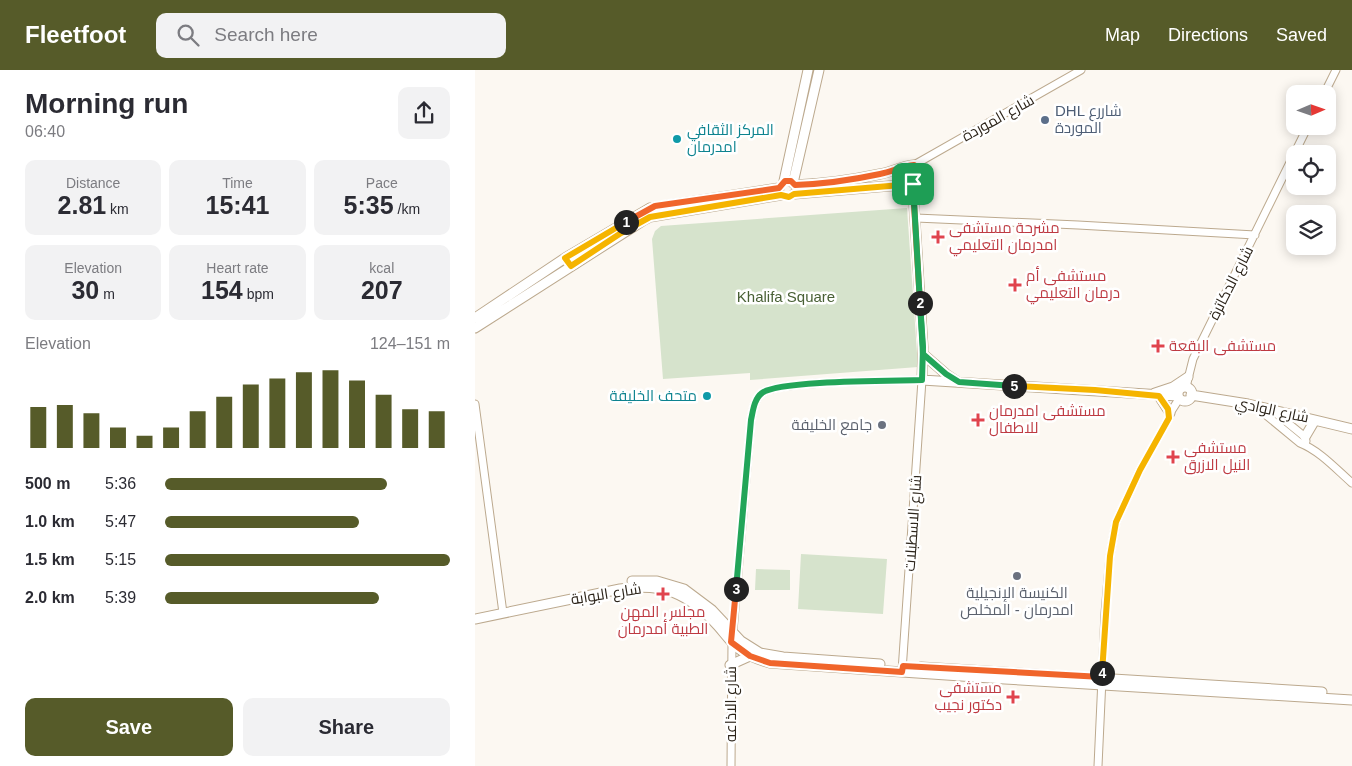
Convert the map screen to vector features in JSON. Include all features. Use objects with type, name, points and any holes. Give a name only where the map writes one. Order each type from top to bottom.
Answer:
[{"type":"main road","points":[[788,188],[794,136],[808,70]]},
{"type":"main road","points":[[788,188],[804,138],[819,70]]},
{"type":"main road","points":[[794,136],[804,138]]},
{"type":"main road","points":[[475,318],[565,258],[650,208],[852,180],[914,165],[912,172],[923,354],[922,380],[1095,390],[1155,395],[1187,401],[1191,395],[1189,389],[1186,387],[1179,390],[1180,399]]},
{"type":"main road","points":[[475,328],[621,233],[650,217],[788,188],[913,184]]},
{"type":"main road","points":[[565,258],[571,266]]},
{"type":"main road","points":[[923,354],[946,374],[959,382]]},
{"type":"main road","points":[[1155,395],[1188,378]]},
{"type":"main road","points":[[1155,395],[1169,416]]},
{"type":"main road","name":"شارع الوادي","points":[[1191,395],[1254,406],[1352,428]]},
{"type":"main road","points":[[1305,436],[1315,420]]},
{"type":"main road","name":"شارع البوابة","points":[[475,619],[502,610],[631,581],[657,581],[675,585],[692,593],[751,649],[770,656],[902,669]]},
{"type":"main road","name":"شارع البوابة","points":[[475,613],[640,586],[663,589],[680,594],[699,607],[731,642],[750,656],[770,663],[1102,681]]},
{"type":"main road","points":[[731,665],[750,656]]},
{"type":"main road","points":[[1102,681],[1352,694]]},
{"type":"main road","points":[[1102,681],[1352,700]]},
{"type":"street","name":"شارع الموردة","points":[[914,165],[1081,70]]},
{"type":"street","points":[[1329,85],[1336,70]]},
{"type":"street","name":"شارع الدكاترة","points":[[1186,387],[1193,359],[1304,135]]},
{"type":"street","points":[[916,218],[1255,235]]},
{"type":"street","name":"شارع الاذاعه","points":[[731,766],[731,642],[751,420],[756,400],[760,394],[775,387],[922,380]]},
{"type":"street","name":"شارع الاسطبلات","points":[[902,669],[922,380]]},
{"type":"street","points":[[1098,766],[1109,565],[1116,522],[1140,470],[1180,399]]},
{"type":"street","points":[[475,404],[502,610]]},
{"type":"street","points":[[1254,406],[1300,443],[1308,446],[1352,483]]},
{"type":"street","points":[[1272,410],[1305,436],[1308,446]]},
{"type":"green space","name":"Khalifa Square","points":[[907,208],[918,367],[750,380],[750,373],[663,379],[652,239],[655,231],[661,226]]},
{"type":"green space","points":[[801,554],[887,559],[883,614],[798,609]]},
{"type":"green space","points":[[756,569],[790,570],[790,590],[755,590]]},
{"type":"place","name":"DHL شاررع الموردة","points":[[1045,120]]},
{"type":"place","name":"المركز الثقافي امدرمان","points":[[677,139]]},
{"type":"place","name":"مشرحة مستشفى امدرمان التعليمي","points":[[938,237]]},
{"type":"place","name":"مستشفى أم درمان التعليمي","points":[[1015,285]]},
{"type":"place","name":"مستشفى البقعة","points":[[1158,346]]},
{"type":"place","name":"متحف الخليفة","points":[[707,396]]},
{"type":"place","name":"مستشفى امدرمان للاطفال","points":[[978,420]]},
{"type":"place","name":"جامع الخليفة","points":[[882,425]]},
{"type":"place","name":"مستشفى النيل الازرق","points":[[1173,457]]},
{"type":"place","name":"الكنيسة الإنجيلية امدرمان - المخلص","points":[[1017,576]]},
{"type":"place","name":"مجلس المهن الطبية أمدرمان","points":[[663,594]]},
{"type":"place","name":"مستشفى دكتور نجيب","points":[[1013,697]]},
{"type":"route","points":[[913,184],[794,194],[789,197],[781,195],[650,217],[621,233],[571,266],[565,258],[655,206],[779,188],[782,182],[788,180],[795,185],[852,180],[914,165],[912,172],[916,218],[923,347],[922,380],[797,385],[775,387],[760,394],[756,400],[751,420],[731,642],[743,652],[770,663],[902,672],[903,666],[1102,677],[1110,556],[1116,522],[1140,470],[1170,413],[1159,396],[1095,390],[959,382],[933,364],[923,354],[923,347],[919,282],[916,218],[913,184]]}]
